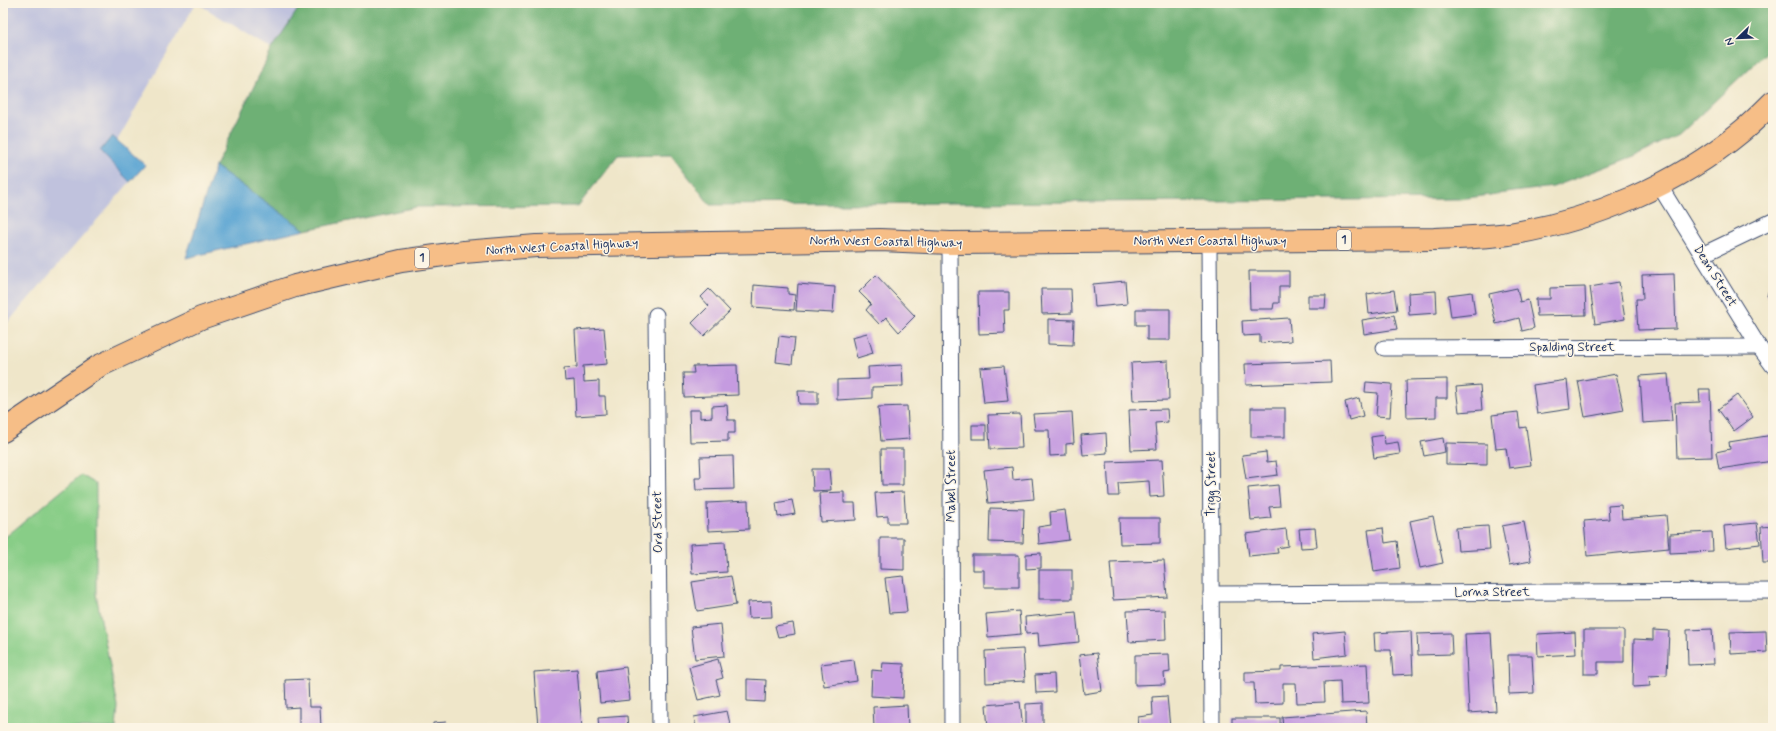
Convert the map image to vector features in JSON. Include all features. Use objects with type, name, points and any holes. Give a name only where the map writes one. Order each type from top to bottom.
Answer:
[{"type":"highway","name":"North West Coastal Highway","points":[[3,431],[99,366],[200,318],[294,286],[401,261],[464,252],[536,246],[880,240],[950,243],[1434,239],[1508,234],[1560,224],[1614,205],[1659,185],[1703,160],[1742,131],[1773,102]]},
{"type":"street","name":"Dean Street","points":[[1659,185],[1759,347],[1773,366]]},
{"type":"street","points":[[1702,255],[1773,221]]},
{"type":"street","name":"Trigg Street","points":[[1209,241],[1212,728]]},
{"type":"street","name":"Mabel Street","points":[[950,243],[952,728]]},
{"type":"street","name":"Ord Street","points":[[656,315],[660,728]]},
{"type":"street","name":"Spalding Street","points":[[1384,348],[1759,347]]},
{"type":"street","name":"Lorna Street","points":[[1211,594],[1773,591]]},
{"type":"shaded area","points":[[3,3],[196,3],[117,141],[111,136],[100,151],[130,182],[3,328]]},
{"type":"shaded area","points":[[197,3],[302,3],[272,49]]},
{"type":"green space","points":[[302,3],[1773,3],[1773,46],[1680,134],[1634,156],[1553,187],[1459,199],[710,205],[671,154],[618,155],[578,206],[417,207],[305,230],[215,166],[272,49]]},
{"type":"green space","points":[[81,475],[96,484],[96,594],[118,707],[116,728],[3,728],[3,539]]},
{"type":"water","points":[[112,136],[145,165],[130,182],[100,151]]},
{"type":"water","points":[[215,166],[305,230],[186,258]]},
{"type":"building","points":[[1249,271],[1289,271],[1289,286],[1279,286],[1279,303],[1274,303],[1273,309],[1250,309]]},
{"type":"building","points":[[1674,274],[1676,329],[1638,330],[1636,299],[1643,299],[1642,275]]},
{"type":"building","points":[[876,275],[915,316],[899,332],[886,317],[879,324],[866,310],[871,304],[859,292]]},
{"type":"building","points":[[1773,275],[1773,298],[1767,296]]},
{"type":"building","points":[[1125,281],[1127,304],[1095,307],[1093,284]]},
{"type":"building","points":[[1619,282],[1625,319],[1595,324],[1590,287]]},
{"type":"building","points":[[798,284],[835,287],[833,313],[796,311]]},
{"type":"building","points":[[754,285],[788,288],[788,294],[795,295],[794,310],[753,307]]},
{"type":"building","points":[[1585,287],[1586,315],[1537,316],[1536,299],[1550,299],[1550,288]]},
{"type":"building","points":[[1517,288],[1520,302],[1528,300],[1534,328],[1522,331],[1519,318],[1496,324],[1489,294]]},
{"type":"building","points":[[709,289],[730,311],[704,336],[692,323],[709,306],[701,297]]},
{"type":"building","points":[[1041,289],[1071,289],[1072,313],[1042,314]]},
{"type":"building","points":[[1394,290],[1397,310],[1369,314],[1367,294]]},
{"type":"building","points":[[1436,291],[1437,313],[1409,315],[1408,293]]},
{"type":"building","points":[[978,292],[1009,292],[1009,310],[1004,310],[1005,333],[979,334]]},
{"type":"building","points":[[1472,292],[1475,314],[1451,317],[1448,295]]},
{"type":"building","points":[[1308,295],[1326,295],[1325,308],[1308,308]]},
{"type":"building","points":[[1136,309],[1170,309],[1170,340],[1147,340],[1147,325],[1136,325]]},
{"type":"building","points":[[1394,315],[1397,329],[1364,334],[1362,320]]},
{"type":"building","points":[[1289,318],[1291,341],[1260,343],[1260,335],[1243,336],[1242,321]]},
{"type":"building","points":[[1048,319],[1074,320],[1073,345],[1048,344]]},
{"type":"building","points":[[604,328],[607,364],[583,366],[584,382],[599,381],[599,396],[605,396],[606,414],[576,416],[574,380],[565,381],[564,368],[577,367],[575,330]]},
{"type":"building","points":[[867,333],[873,353],[857,358],[852,337]]},
{"type":"building","points":[[779,336],[795,338],[792,364],[776,362]]},
{"type":"building","points":[[1168,361],[1169,400],[1133,401],[1131,363]]},
{"type":"building","points":[[1330,361],[1331,382],[1246,385],[1245,364]]},
{"type":"building","points":[[737,365],[738,395],[684,397],[683,373],[694,373],[693,366]]},
{"type":"building","points":[[902,365],[903,386],[872,387],[872,398],[837,400],[837,380],[869,379],[868,367]]},
{"type":"building","points":[[1004,366],[1008,401],[984,403],[980,368]]},
{"type":"building","points":[[1616,374],[1624,410],[1585,417],[1578,381]]},
{"type":"building","points":[[1668,374],[1672,421],[1643,423],[1640,376]]},
{"type":"building","points":[[1447,379],[1447,398],[1436,398],[1436,417],[1407,418],[1406,380]]},
{"type":"building","points":[[1567,380],[1570,409],[1537,414],[1533,385]]},
{"type":"building","points":[[1366,382],[1392,384],[1390,417],[1376,416],[1378,393],[1365,392]]},
{"type":"building","points":[[1480,385],[1482,410],[1459,412],[1456,387]]},
{"type":"building","points":[[1699,389],[1710,389],[1712,457],[1677,458],[1675,403],[1700,402]]},
{"type":"building","points":[[798,391],[818,391],[818,404],[799,404]]},
{"type":"building","points":[[1737,395],[1753,417],[1734,431],[1718,409]]},
{"type":"building","points":[[1359,398],[1363,416],[1349,420],[1345,402]]},
{"type":"building","points":[[727,405],[728,420],[735,420],[735,433],[728,433],[728,441],[690,442],[689,410],[700,410],[700,418],[712,417],[712,406]]},
{"type":"building","points":[[907,406],[909,439],[881,441],[878,407]]},
{"type":"building","points":[[1251,408],[1285,408],[1285,437],[1251,437]]},
{"type":"building","points":[[1167,409],[1168,422],[1155,423],[1157,449],[1131,450],[1129,410]]},
{"type":"building","points":[[1072,412],[1074,443],[1066,444],[1066,455],[1050,456],[1049,430],[1035,430],[1033,414]]},
{"type":"building","points":[[1518,412],[1520,428],[1526,427],[1531,465],[1509,468],[1506,448],[1496,449],[1492,415]]},
{"type":"building","points":[[1020,414],[1022,448],[990,449],[988,415]]},
{"type":"building","points":[[972,425],[986,425],[986,439],[972,439]]},
{"type":"building","points":[[1106,433],[1107,453],[1083,455],[1081,435]]},
{"type":"building","points":[[1384,435],[1385,444],[1398,442],[1400,454],[1374,458],[1371,437]]},
{"type":"building","points":[[1773,435],[1773,461],[1719,469],[1716,452],[1730,449],[1729,442]]},
{"type":"building","points":[[1443,438],[1445,452],[1424,456],[1421,442]]},
{"type":"building","points":[[1446,443],[1487,444],[1487,465],[1446,464]]},
{"type":"building","points":[[881,449],[903,449],[903,485],[882,485]]},
{"type":"building","points":[[1266,452],[1267,462],[1276,461],[1278,475],[1246,479],[1242,455]]},
{"type":"building","points":[[733,456],[734,489],[696,490],[695,478],[701,478],[700,457]]},
{"type":"building","points":[[1162,460],[1164,496],[1150,497],[1149,481],[1118,483],[1119,496],[1109,496],[1107,462]]},
{"type":"building","points":[[1012,467],[1013,480],[1032,478],[1034,499],[988,503],[984,470]]},
{"type":"building","points":[[812,469],[829,469],[831,490],[813,491]]},
{"type":"building","points":[[1278,485],[1280,506],[1269,507],[1271,518],[1251,520],[1248,488]]},
{"type":"building","points":[[844,492],[844,503],[855,503],[856,520],[821,522],[819,493]]},
{"type":"building","points":[[904,492],[906,523],[888,523],[888,516],[877,517],[875,493]]},
{"type":"building","points":[[792,500],[795,514],[778,517],[776,503]]},
{"type":"building","points":[[748,501],[749,529],[708,531],[707,503]]},
{"type":"building","points":[[1621,505],[1622,519],[1666,515],[1669,548],[1587,556],[1584,521],[1609,519],[1608,506]]},
{"type":"building","points":[[990,508],[1024,509],[1023,543],[989,542]]},
{"type":"building","points":[[1065,510],[1069,540],[1039,544],[1038,527],[1051,525],[1050,512]]},
{"type":"building","points":[[1433,516],[1443,563],[1420,568],[1410,521]]},
{"type":"building","points":[[1119,518],[1160,518],[1160,543],[1120,544]]},
{"type":"building","points":[[1524,522],[1531,561],[1509,565],[1502,526]]},
{"type":"building","points":[[1757,523],[1760,544],[1726,548],[1724,526]]},
{"type":"building","points":[[1488,526],[1490,549],[1458,551],[1456,528]]},
{"type":"building","points":[[1773,526],[1773,563],[1763,563],[1761,527]]},
{"type":"building","points":[[1315,528],[1317,547],[1301,548],[1299,529]]},
{"type":"building","points":[[1383,528],[1385,543],[1397,541],[1400,568],[1374,572],[1368,530]]},
{"type":"building","points":[[1286,529],[1288,546],[1277,548],[1278,553],[1249,556],[1246,534]]},
{"type":"building","points":[[1712,532],[1713,551],[1670,553],[1670,534]]},
{"type":"building","points":[[880,538],[904,538],[904,570],[880,569]]},
{"type":"building","points":[[725,542],[727,572],[692,574],[690,544]]},
{"type":"building","points":[[1041,553],[1041,568],[1026,569],[1026,554]]},
{"type":"building","points":[[972,555],[1019,555],[1019,587],[984,587],[984,570],[972,570]]},
{"type":"building","points":[[1164,560],[1167,597],[1113,600],[1110,562]]},
{"type":"building","points":[[1039,570],[1072,570],[1072,599],[1039,599]]},
{"type":"building","points":[[731,576],[736,605],[697,611],[692,582]]},
{"type":"building","points":[[903,576],[907,612],[889,613],[885,578]]},
{"type":"building","points":[[771,601],[772,617],[749,618],[748,602]]},
{"type":"building","points":[[1165,610],[1166,640],[1129,642],[1127,611]]},
{"type":"building","points":[[1019,611],[1021,634],[988,637],[986,614]]},
{"type":"building","points":[[1076,612],[1079,642],[1039,646],[1038,633],[1026,634],[1025,617]]},
{"type":"building","points":[[793,623],[795,634],[778,637],[775,626]]},
{"type":"building","points":[[721,624],[724,656],[695,659],[691,627]]},
{"type":"building","points":[[1712,629],[1714,664],[1688,665],[1687,630]]},
{"type":"building","points":[[1584,630],[1624,630],[1624,662],[1598,662],[1598,674],[1584,674]]},
{"type":"building","points":[[1653,630],[1669,631],[1667,675],[1649,676],[1650,686],[1633,687],[1634,639],[1653,640]]},
{"type":"building","points":[[1345,631],[1347,654],[1314,658],[1312,634]]},
{"type":"building","points":[[1411,631],[1413,674],[1393,675],[1391,650],[1375,650],[1374,633]]},
{"type":"building","points":[[1766,631],[1767,652],[1731,654],[1730,632]]},
{"type":"building","points":[[1575,632],[1576,654],[1538,656],[1537,634]]},
{"type":"building","points":[[1451,633],[1452,654],[1418,655],[1417,634]]},
{"type":"building","points":[[1491,633],[1496,711],[1469,713],[1465,634]]},
{"type":"building","points":[[1023,649],[1025,681],[986,683],[985,651]]},
{"type":"building","points":[[1097,653],[1102,691],[1084,694],[1079,655]]},
{"type":"building","points":[[1169,654],[1170,672],[1164,673],[1165,684],[1135,685],[1135,655]]},
{"type":"building","points":[[1508,655],[1532,655],[1534,693],[1509,694]]},
{"type":"building","points":[[718,659],[723,678],[716,680],[720,695],[698,700],[689,667]]},
{"type":"building","points":[[854,660],[857,681],[824,686],[821,664]]},
{"type":"building","points":[[883,663],[904,664],[903,698],[871,696],[872,670],[882,671]]},
{"type":"building","points":[[1367,664],[1369,703],[1341,704],[1340,681],[1324,682],[1325,702],[1297,703],[1296,683],[1283,683],[1283,703],[1255,704],[1254,683],[1245,683],[1245,672],[1281,671],[1281,667]]},
{"type":"building","points":[[626,667],[630,700],[600,703],[597,671]]},
{"type":"building","points":[[577,669],[582,728],[538,728],[534,672]]},
{"type":"building","points":[[1054,674],[1055,692],[1036,693],[1035,675]]},
{"type":"building","points":[[308,679],[309,707],[320,707],[321,728],[299,728],[299,707],[286,708],[285,680]]},
{"type":"building","points":[[747,679],[766,680],[765,702],[747,701]]},
{"type":"building","points":[[1167,696],[1170,728],[1139,728],[1138,717],[1153,715],[1152,697]]},
{"type":"building","points":[[1020,702],[1023,728],[988,728],[986,705]]},
{"type":"building","points":[[1043,703],[1043,728],[1026,728],[1026,704]]},
{"type":"building","points":[[907,705],[908,728],[874,728],[873,707]]},
{"type":"building","points":[[727,711],[731,728],[696,728],[694,717]]},
{"type":"building","points":[[1366,711],[1367,728],[1283,728],[1282,717]]},
{"type":"building","points":[[627,716],[628,728],[599,728],[598,718]]},
{"type":"building","points":[[1232,718],[1280,718],[1280,728],[1232,728]]},
{"type":"building","points":[[447,722],[447,728],[433,728],[433,723]]}]
